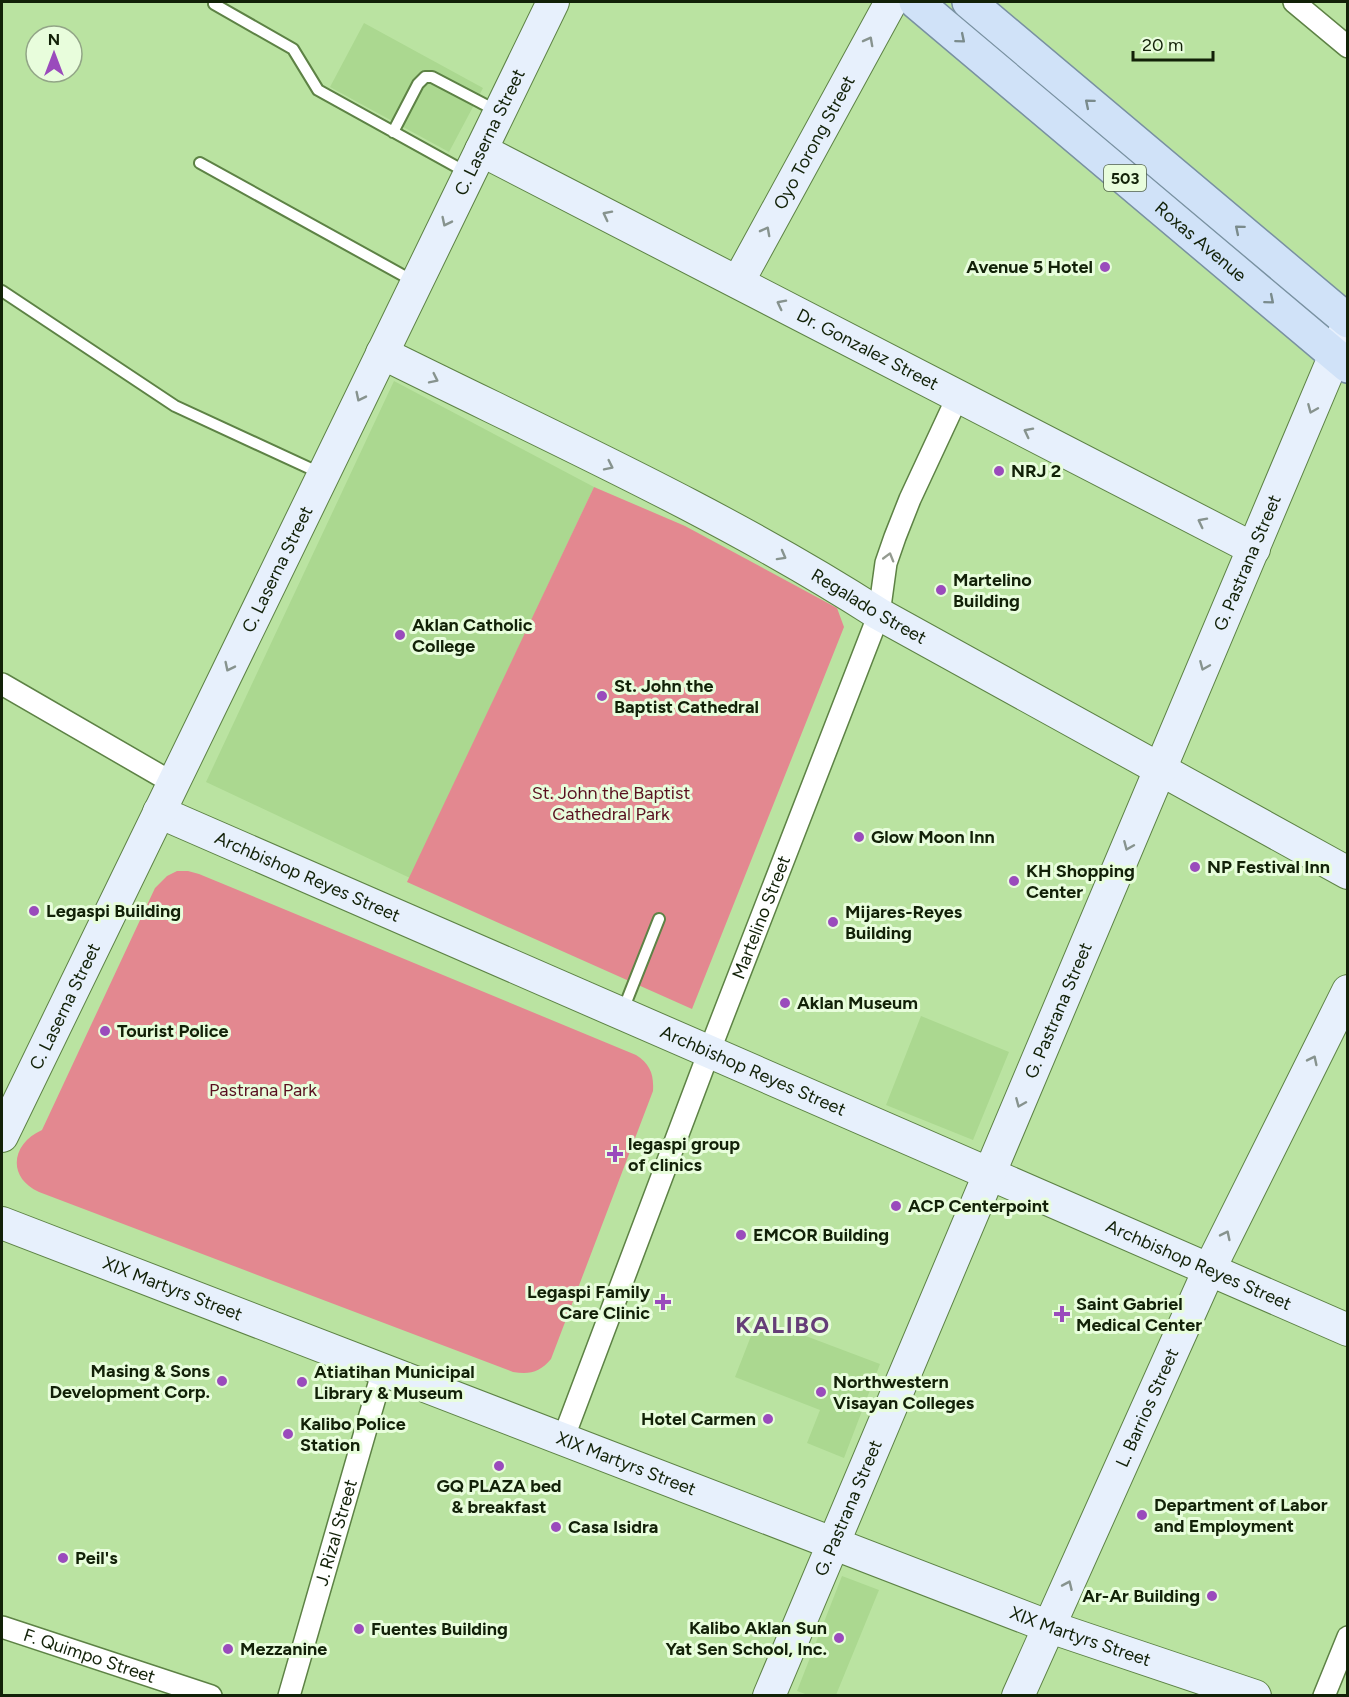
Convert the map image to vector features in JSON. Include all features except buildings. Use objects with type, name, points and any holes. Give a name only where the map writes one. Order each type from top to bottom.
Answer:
[{"type":"main road","name":"Roxas Avenue","points":[[916,2],[1341,360]]},
{"type":"main road","name":"Roxas Avenue","points":[[969,2],[1347,322]]},
{"type":"street","name":"C. Laserna Street","points":[[4,1126],[553,2]]},
{"type":"street","name":"Oyo Torong Street","points":[[738,282],[891,2]]},
{"type":"street","points":[[1294,2],[1347,48]]},
{"type":"street","name":"Dr. Gonzalez Street","points":[[475,162],[738,282],[1254,549]]},
{"type":"street","name":"G. Pastrana Street","points":[[769,1695],[1254,549],[1341,360],[1347,322]]},
{"type":"street","name":"Regalado Street","points":[[382,353],[700,511],[824,579],[879,614],[1347,873]]},
{"type":"street","name":"Martelino Street","points":[[563,1439],[709,1052],[879,614],[886,563],[895,537],[910,499],[958,396]]},
{"type":"street","points":[[2,684],[173,783]]},
{"type":"street","name":"Archbishop Reyes Street","points":[[159,812],[1347,1330]]},
{"type":"street","name":"L. Barrios Street","points":[[1018,1695],[1209,1270],[1347,992]]},
{"type":"street","name":"XIX Martyrs Street","points":[[2,1223],[1050,1627],[1255,1695]]},
{"type":"street","name":"J. Rizal Street","points":[[289,1695],[383,1370]]},
{"type":"street","name":"F. Quimpo Street","points":[[2,1627],[211,1695]]},
{"type":"street","points":[[1324,1695],[1347,1637]]},
{"type":"lane","points":[[214,4],[293,49],[318,90],[393,132],[475,162]]},
{"type":"lane","points":[[393,132],[418,84],[425,77],[432,77],[499,112]]},
{"type":"lane","points":[[200,163],[416,282]]},
{"type":"lane","points":[[2,291],[175,406],[323,474]]},
{"type":"lane","points":[[622,1013],[659,919]]},
{"type":"shaded area","points":[[364,23],[483,88],[449,152],[330,87]]},
{"type":"shaded area","name":"Aklan Catholic College","points":[[394,381],[594,487],[410,878],[206,782]]},
{"type":"shaded area","points":[[921,1016],[1009,1052],[973,1140],[886,1105]]},
{"type":"shaded area","name":"Northwestern Visayan Colleges","points":[[758,1318],[880,1364],[844,1458],[807,1443],[820,1410],[735,1377]]},
{"type":"shaded area","name":"Kalibo Aklan Sun Yat Sen School, Inc.","points":[[842,1576],[879,1590],[836,1695],[808,1695],[797,1691]]},
{"type":"green space","name":"St. John the Baptist Cathedral Park","points":[[594,487],[685,526],[837,608],[844,627],[692,1009],[407,882]]},
{"type":"green space","name":"Pastrana Park","points":[[177,871],[199,874],[636,1055],[648,1066],[653,1079],[653,1091],[551,1359],[539,1370],[530,1373],[513,1372],[39,1192],[28,1186],[21,1178],[17,1160],[19,1151],[24,1143],[42,1130],[155,888],[167,876]]},
{"type":"place","name":"Avenue 5 Hotel","points":[[1105,267]]},
{"type":"place","name":"NRJ 2","points":[[999,471]]},
{"type":"place","name":"Martelino Building","points":[[941,590]]},
{"type":"place","name":"Aklan Catholic College","points":[[400,635]]},
{"type":"place","name":"St. John the Baptist Cathedral","points":[[602,696]]},
{"type":"place","name":"Glow Moon Inn","points":[[859,837]]},
{"type":"place","name":"NP Festival Inn","points":[[1195,867]]},
{"type":"place","name":"KH Shopping Center","points":[[1014,881]]},
{"type":"place","name":"Legaspi Building","points":[[34,911]]},
{"type":"place","name":"Mijares-Reyes Building","points":[[833,922]]},
{"type":"place","name":"Aklan Museum","points":[[785,1003]]},
{"type":"place","name":"Tourist Police","points":[[105,1031]]},
{"type":"place","name":"legaspi group of clinics","points":[[615,1154]]},
{"type":"place","name":"ACP Centerpoint","points":[[896,1206]]},
{"type":"place","name":"EMCOR Building","points":[[741,1235]]},
{"type":"place","name":"Legaspi Family Care Clinic","points":[[663,1302]]},
{"type":"place","name":"Saint Gabriel Medical Center","points":[[1062,1314]]},
{"type":"place","name":"Masing & Sons Development Corp.","points":[[222,1381]]},
{"type":"place","name":"Atiatihan Municipal Library & Museum","points":[[302,1382]]},
{"type":"place","name":"Northwestern Visayan Colleges","points":[[821,1392]]},
{"type":"place","name":"Hotel Carmen","points":[[768,1419]]},
{"type":"place","name":"Kalibo Police Station","points":[[288,1434]]},
{"type":"place","name":"GQ PLAZA bed & breakfast","points":[[499,1466]]},
{"type":"place","name":"Department of Labor and Employment","points":[[1142,1515]]},
{"type":"place","name":"Casa Isidra","points":[[556,1527]]},
{"type":"place","name":"Peil's","points":[[63,1558]]},
{"type":"place","name":"Ar-Ar Building","points":[[1212,1596]]},
{"type":"place","name":"Fuentes Building","points":[[359,1629]]},
{"type":"place","name":"Kalibo Aklan Sun Yat Sen School, Inc.","points":[[839,1638]]},
{"type":"place","name":"Mezzanine","points":[[228,1649]]},
{"type":"district","name":"KALIBO","points":[[783,1324]]}]
